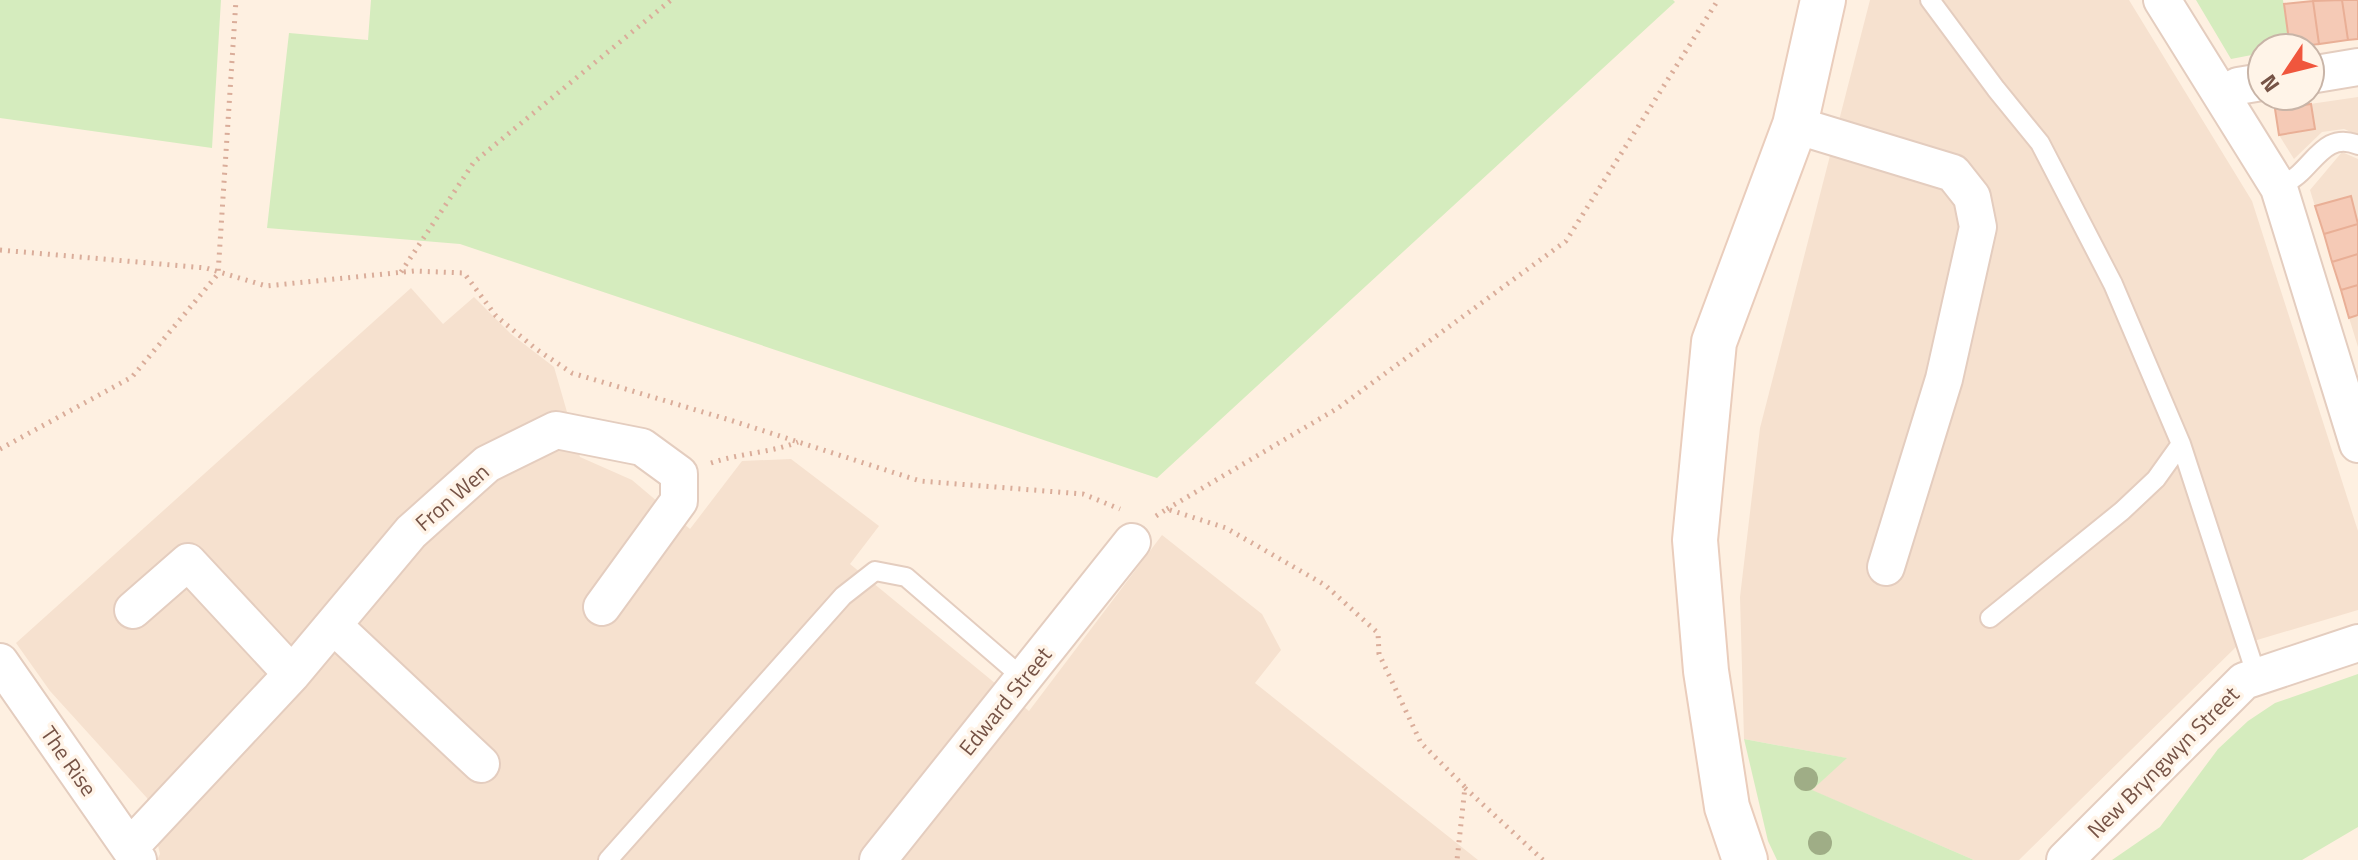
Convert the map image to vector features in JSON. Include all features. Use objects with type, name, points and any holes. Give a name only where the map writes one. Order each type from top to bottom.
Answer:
[{"type":"main road","points":[[1745,860],[1725,792],[1706,671],[1695,540],[1714,342],[1795,125],[1823,0]]},
{"type":"street","points":[[2162,0],[2279,188],[2358,444]]},
{"type":"street","points":[[2326,72],[2358,67]]},
{"type":"street","points":[[2222,96],[2246,85]]},
{"type":"street","points":[[1795,125],[1953,173],[1972,197],[1978,227],[1944,379],[1886,567]]},
{"type":"street","name":"Fron Wen","points":[[134,854],[334,626],[411,532],[487,464],[556,430],[642,447],[679,474]]},
{"type":"street","points":[[602,607],[679,501],[679,474]]},
{"type":"street","name":"Edward Street","points":[[878,860],[1140,532]]},
{"type":"street","points":[[133,610],[188,562],[292,674]]},
{"type":"street","points":[[334,626],[481,764]]},
{"type":"street","name":"New Bryngwyn Street","points":[[2065,860],[2244,681],[2358,643]]},
{"type":"street","name":"The Rise","points":[[0,662],[134,854]]},
{"type":"lane","points":[[1930,0],[2040,143],[2113,284],[2181,444],[2257,677]]},
{"type":"lane","points":[[2279,188],[2299,175],[2332,142],[2348,140],[2358,145]]},
{"type":"lane","points":[[1990,618],[2122,511],[2156,479],[2181,444]]},
{"type":"lane","points":[[608,860],[843,596],[875,571],[906,577],[1023,678]]},
{"type":"path","points":[[0,449],[132,377],[218,274],[236,0]]},
{"type":"path","points":[[400,273],[474,162],[671,0]]},
{"type":"path","points":[[0,250],[206,268],[266,286],[400,273],[464,273],[496,316],[572,373],[920,481],[1083,494],[1140,532],[1167,509],[1338,408],[1566,241],[1718,0]]},
{"type":"path","points":[[679,474],[736,454],[781,449],[799,442]]},
{"type":"path","points":[[1167,509],[1226,528],[1325,585],[1378,633],[1379,654],[1421,743],[1543,860]]},
{"type":"path","points":[[1457,860],[1465,787]]},
{"type":"shaded area","points":[[1870,0],[2129,0],[2252,201],[2358,531],[2358,610],[2237,646],[2019,860],[1974,860],[1811,790],[1846,758],[1744,739],[1740,597],[1760,428]]},
{"type":"shaded area","points":[[2358,97],[2358,135],[2344,129],[2322,132],[2294,159],[2279,135],[2275,112],[2326,112],[2326,102]]},
{"type":"shaded area","points":[[2342,152],[2358,159],[2358,347],[2310,190]]},
{"type":"shaded area","points":[[411,288],[443,324],[474,297],[511,334],[554,367],[580,457],[632,480],[690,529],[742,461],[791,459],[879,526],[850,564],[1029,711],[1162,535],[1262,614],[1281,650],[1255,683],[1478,860],[157,860],[160,854],[147,798],[50,691],[16,643]]},
{"type":"green space","points":[[0,0],[221,0],[212,148],[0,118]]},
{"type":"green space","points":[[371,0],[1675,2],[1157,478],[460,244],[267,228],[289,33],[368,40]]},
{"type":"green space","points":[[2196,0],[2283,0],[2288,32],[2246,32],[2246,56],[2231,59]]},
{"type":"green space","points":[[2358,674],[2358,827],[2302,860],[2112,860],[2160,827],[2218,749],[2248,721],[2275,703]]},
{"type":"green space","points":[[1744,739],[1847,758],[1812,790],[1974,860],[1777,860],[1768,841]]},
{"type":"building","points":[[2342,0],[2358,0],[2358,39],[2348,40]]},
{"type":"building","points":[[2342,0],[2348,40],[2326,43],[2326,32],[2317,32],[2313,1]]},
{"type":"building","points":[[2313,1],[2317,32],[2288,32],[2284,4]]},
{"type":"building","points":[[2275,112],[2312,112],[2315,129],[2279,135]]},
{"type":"building","points":[[2351,196],[2358,224],[2324,234],[2315,206]]},
{"type":"building","points":[[2358,224],[2358,254],[2332,262],[2324,234]]},
{"type":"building","points":[[2358,254],[2358,285],[2341,290],[2332,262]]},
{"type":"building","points":[[2358,285],[2358,315],[2349,318],[2341,290]]}]
